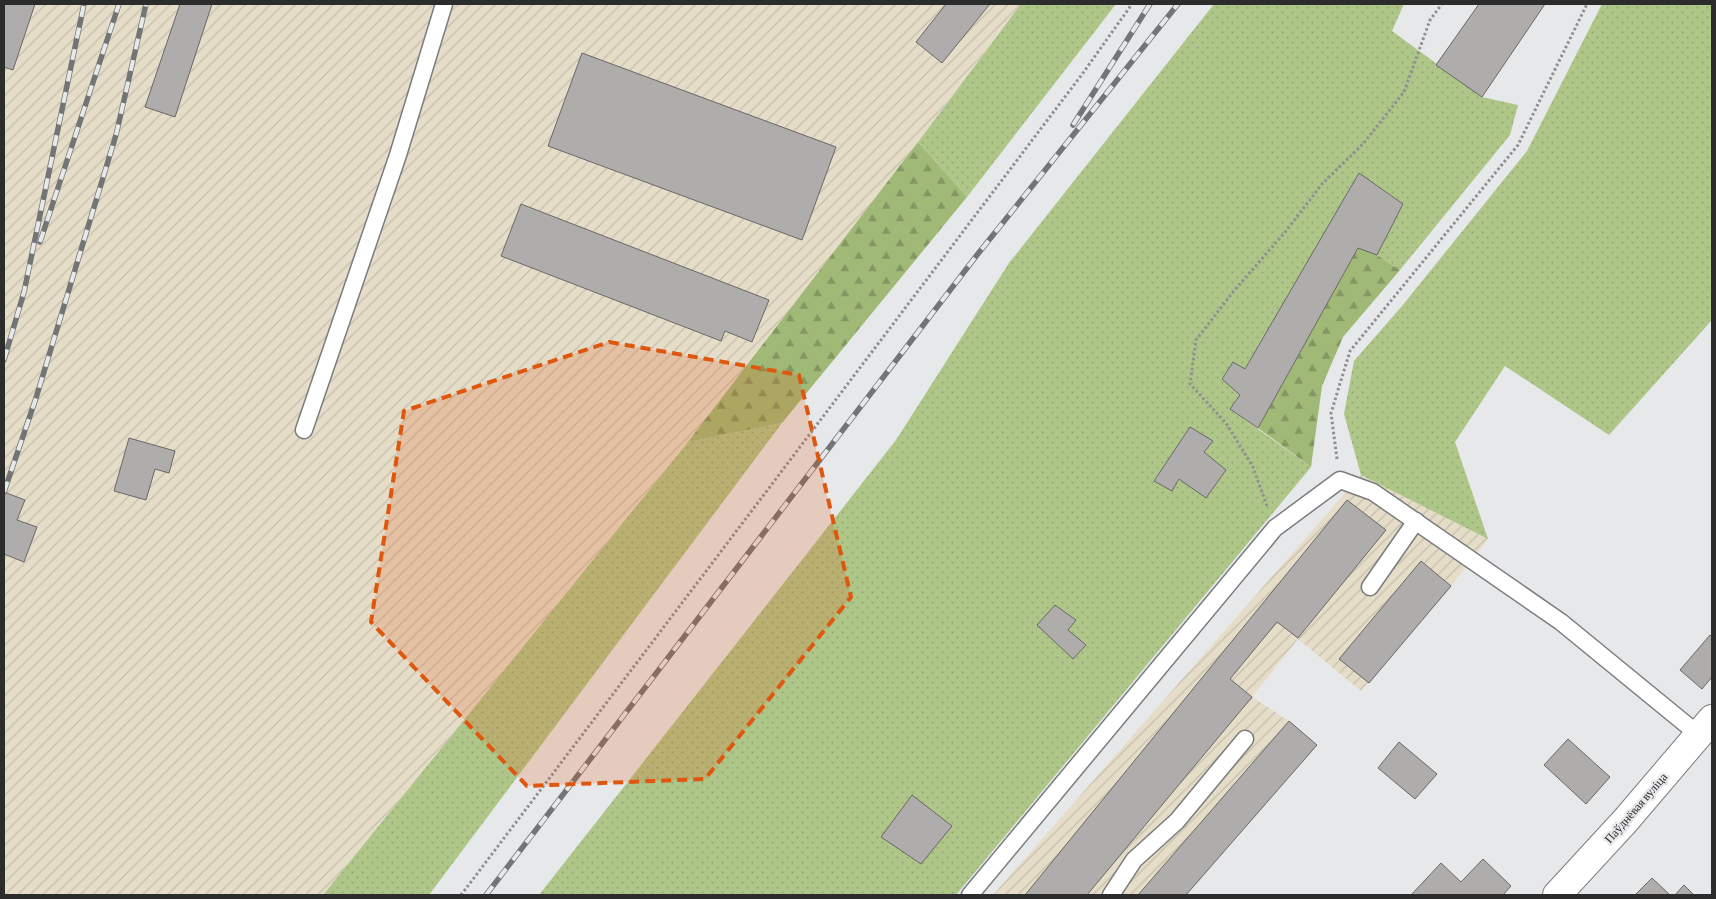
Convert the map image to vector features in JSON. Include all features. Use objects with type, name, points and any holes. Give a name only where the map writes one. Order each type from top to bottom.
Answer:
[{"type":"street","name":"Паўднёвая вуліца","points":[[1557,895],[1626,820],[1706,727]]},
{"type":"lane","points":[[304,430],[398,155],[444,4]]},
{"type":"lane","points":[[970,895],[1275,528],[1340,480],[1373,492],[1416,521],[1561,622],[1706,727]]},
{"type":"lane","points":[[1370,587],[1416,521]]},
{"type":"lane","points":[[1111,895],[1134,860],[1177,821],[1245,739]]},
{"type":"path","points":[[461,895],[1083,73],[1132,4]]},
{"type":"path","points":[[1275,528],[1253,467],[1226,424],[1190,384],[1196,340],[1233,292],[1286,231],[1322,184],[1363,144],[1404,92],[1430,20],[1442,4]]},
{"type":"path","points":[[1340,480],[1331,413],[1350,351],[1518,144],[1588,4]]},
{"type":"highlighted area","points":[[609,342],[799,375],[851,597],[705,779],[527,786],[371,622],[404,411]]},
{"type":"shaded area","points":[[4,4],[1021,4],[754,361],[323,895],[4,895]]},
{"type":"shaded area","points":[[1361,475],[1488,539],[1451,586],[1361,691],[1298,639],[1252,697],[1289,721],[1317,745],[1186,895],[993,895]]},
{"type":"green space","points":[[1021,4],[1116,4],[967,197],[918,142]]},
{"type":"green space","points":[[1214,4],[1404,4],[1392,31],[1482,97],[1518,105],[1510,135],[1400,270],[1377,255],[1403,204],[1359,173],[1245,369],[1233,363],[1222,378],[1240,395],[1230,409],[1311,467],[956,895],[539,895],[896,440],[1009,263]]},
{"type":"green space","points":[[1602,4],[1712,4],[1712,320],[1609,435],[1505,366],[1455,442],[1488,539],[1361,475],[1344,414],[1354,361],[1402,306],[1527,151]]},
{"type":"green space","points":[[918,142],[967,197],[782,423],[688,442]]},
{"type":"green space","points":[[1358,248],[1377,255],[1400,270],[1343,337],[1322,386],[1311,467],[1258,428]]},
{"type":"green space","points":[[782,423],[429,895],[323,895],[688,442]]},
{"type":"building","points":[[4,4],[35,4],[13,70],[4,67]]},
{"type":"building","points":[[180,4],[212,4],[175,117],[145,107]]},
{"type":"building","points":[[946,4],[990,4],[942,63],[916,42]]},
{"type":"building","points":[[1479,4],[1545,4],[1482,97],[1436,65]]},
{"type":"building","points":[[582,53],[836,147],[802,240],[548,146]]},
{"type":"building","points":[[1359,173],[1403,204],[1377,255],[1358,248],[1258,428],[1230,409],[1240,395],[1222,379],[1233,362],[1245,369]]},
{"type":"building","points":[[521,204],[769,300],[752,342],[725,331],[721,341],[501,256]]},
{"type":"building","points":[[1190,427],[1213,441],[1204,452],[1226,470],[1206,498],[1179,479],[1172,491],[1154,481]]},
{"type":"building","points":[[129,438],[175,451],[169,473],[155,469],[146,500],[114,491]]},
{"type":"building","points":[[4,492],[25,500],[17,520],[37,527],[24,562],[4,554]]},
{"type":"building","points":[[1347,500],[1386,530],[1298,638],[1277,622],[1230,679],[1252,697],[1087,895],[1025,895]]},
{"type":"building","points":[[1421,561],[1451,586],[1369,683],[1339,659]]},
{"type":"building","points":[[1055,605],[1076,620],[1068,630],[1086,645],[1073,659],[1037,625]]},
{"type":"building","points":[[1710,635],[1712,637],[1712,677],[1702,689],[1680,670]]},
{"type":"building","points":[[1289,721],[1317,745],[1186,895],[1138,895]]},
{"type":"building","points":[[1568,739],[1610,777],[1586,804],[1544,765]]},
{"type":"building","points":[[1399,742],[1437,774],[1415,799],[1378,768]]},
{"type":"building","points":[[912,795],[952,826],[921,864],[881,837]]},
{"type":"building","points":[[1483,859],[1511,886],[1503,895],[1411,895],[1441,863],[1461,882]]},
{"type":"building","points":[[1652,878],[1670,895],[1635,895]]},
{"type":"building","points":[[1684,885],[1694,895],[1675,895]]},
{"type":"railway","points":[[4,360],[24,292],[84,4]]},
{"type":"railway","points":[[40,242],[119,4]]},
{"type":"railway","points":[[4,492],[36,398],[116,135],[146,4]]},
{"type":"railway","points":[[1073,125],[1150,4]]},
{"type":"railway","points":[[486,895],[977,255],[1178,4]]}]
